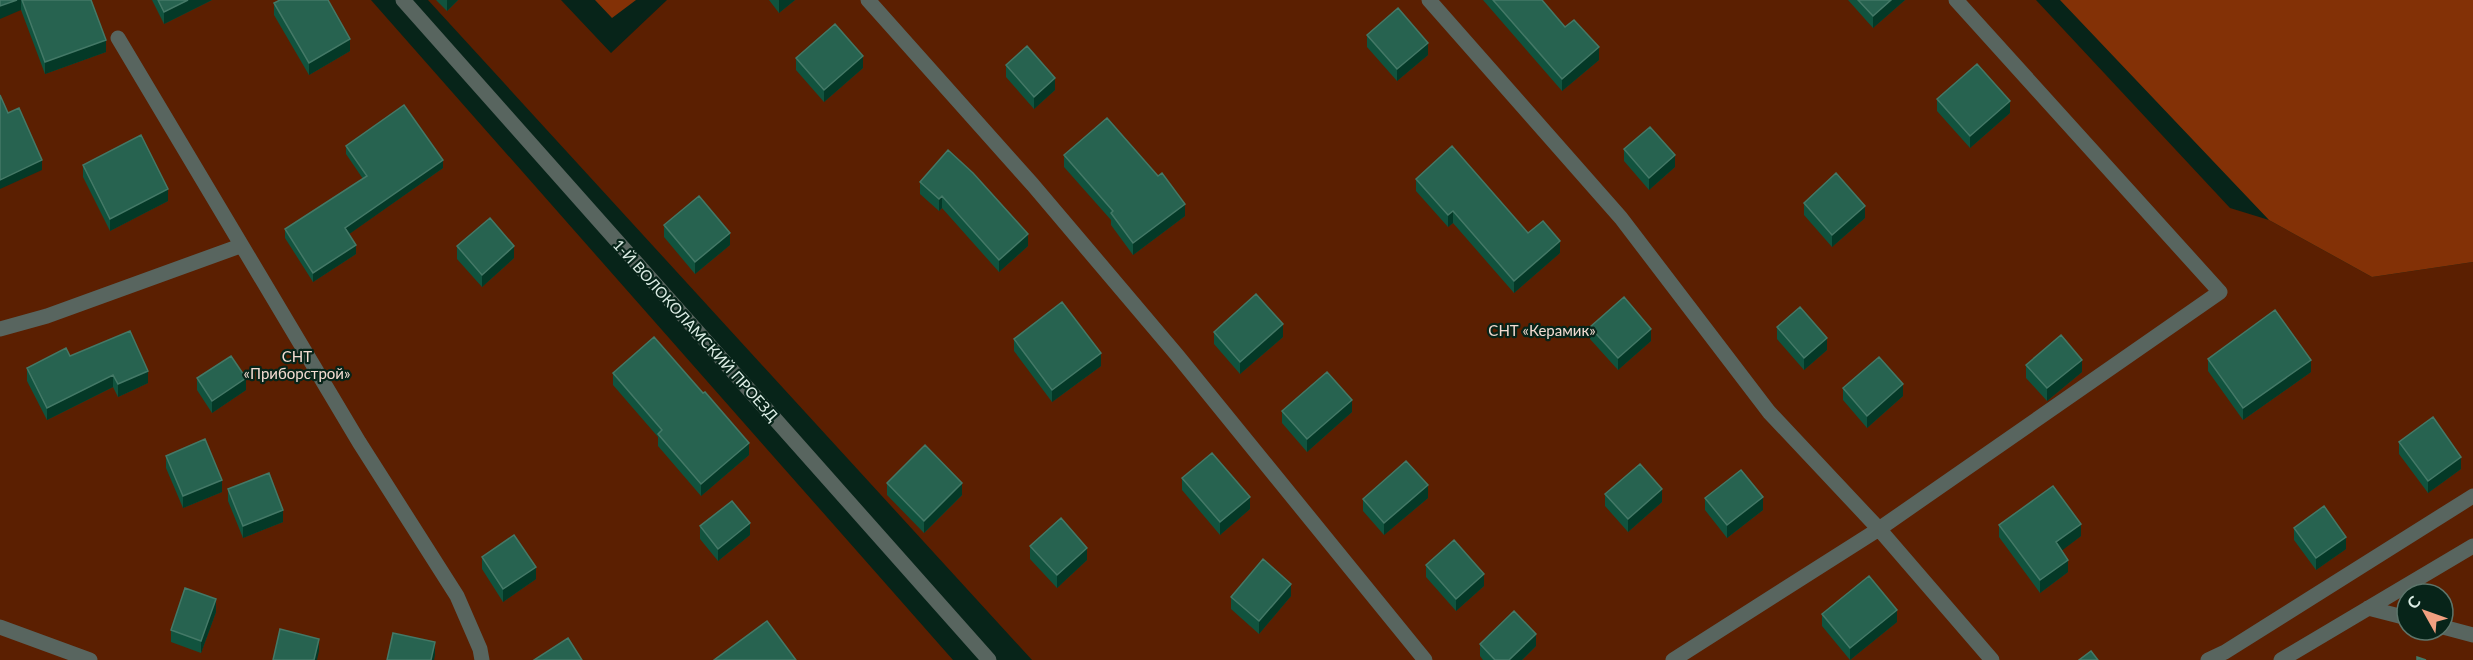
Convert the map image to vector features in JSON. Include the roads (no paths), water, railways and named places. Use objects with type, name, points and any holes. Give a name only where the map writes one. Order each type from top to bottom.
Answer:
[{"type":"street","name":"1-Й ВОЛОКОЛАМСКИЙ ПРОЕЗД","points":[[403,0],[989,660]]},
{"type":"street","points":[[868,0],[1033,185],[1170,346],[1425,660]]},
{"type":"street","points":[[1429,0],[1621,218],[1769,412],[1879,529],[1992,660]]},
{"type":"street","points":[[1673,660],[1879,529],[2220,291],[1956,0]]},
{"type":"street","points":[[118,38],[358,442],[457,596],[480,649],[482,660]]},
{"type":"street","points":[[0,329],[47,316],[240,246]]},
{"type":"street","points":[[2208,660],[2225,652],[2473,495]]},
{"type":"street","points":[[2280,660],[2473,546]]},
{"type":"street","points":[[2368,608],[2395,615]]},
{"type":"street","points":[[0,627],[90,660]]},
{"type":"street","points":[[2455,630],[2473,635]]},
{"type":"park label","name":"СНТ «Керамик»","points":[[1542,330]]},
{"type":"park label","name":"СНТ «Приборстрой»","points":[[297,364]]}]
